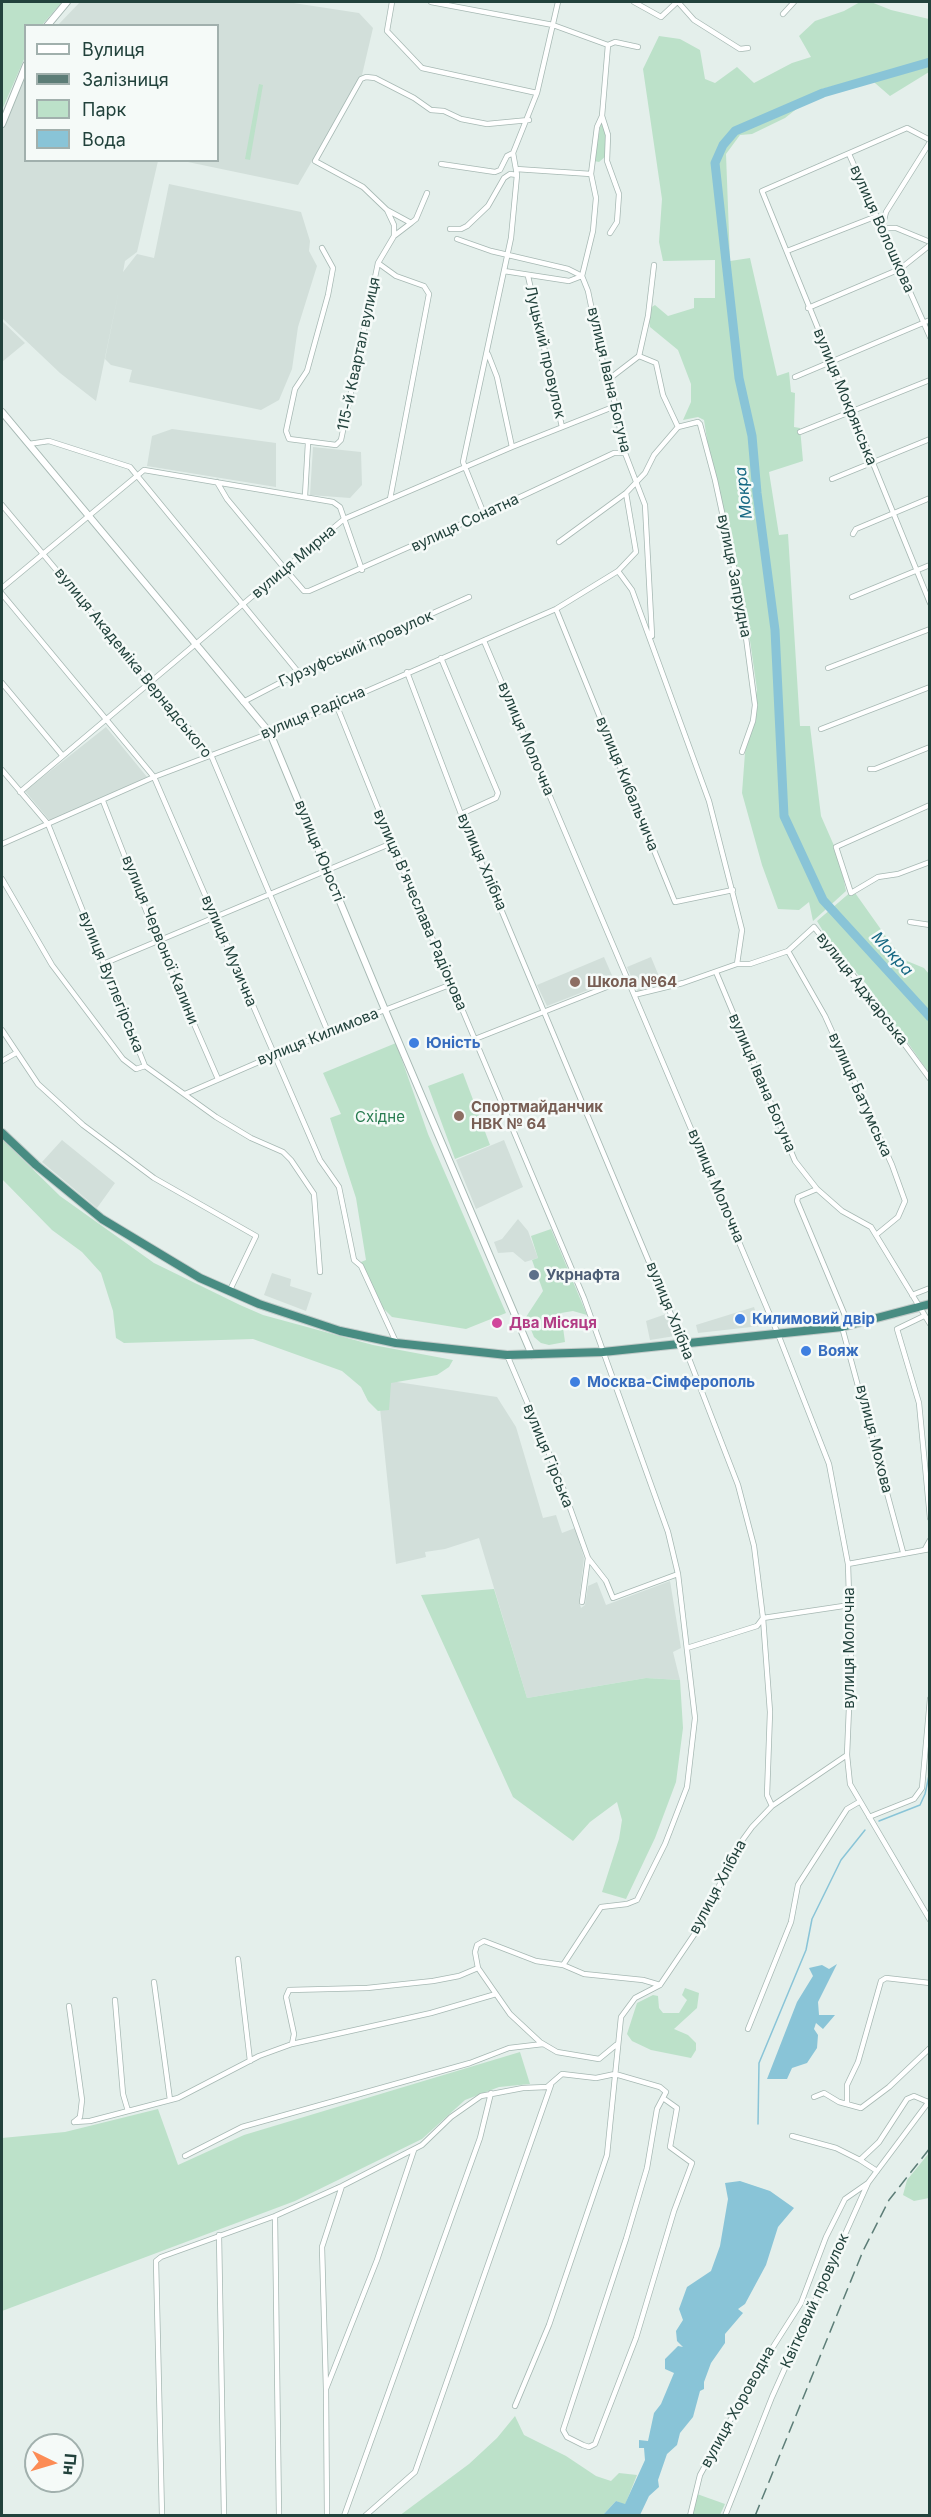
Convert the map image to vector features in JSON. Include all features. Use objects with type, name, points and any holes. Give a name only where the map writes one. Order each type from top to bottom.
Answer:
[{"type":"highway","points":[[2,1133],[36,1165],[102,1219],[150,1250],[229,1292],[340,1331],[396,1343],[507,1355],[603,1352],[846,1326],[921,1312],[930,1304]]},
{"type":"street","points":[[49,24],[67,2]]},
{"type":"street","points":[[392,2],[387,28],[389,34],[426,71],[537,93]]},
{"type":"street","points":[[430,2],[554,25],[608,45],[615,42],[638,47]]},
{"type":"street","points":[[484,514],[464,467],[465,451],[508,254],[517,172],[513,153],[537,93],[558,2]]},
{"type":"street","points":[[634,2],[658,16],[664,16],[677,2],[694,20],[740,49],[748,48]]},
{"type":"street","points":[[783,14],[794,2]]},
{"type":"street","points":[[582,276],[593,231],[596,198],[591,174],[597,127],[602,116],[608,45]]},
{"type":"street","points":[[2,124],[24,70]]},
{"type":"street","points":[[427,193],[416,219],[411,223],[387,210],[363,187],[315,161],[357,84],[366,76],[394,87],[431,110],[444,111],[461,119],[487,124],[528,120]]},
{"type":"street","points":[[602,116],[608,135],[607,161],[619,194],[617,222],[610,232]]},
{"type":"street","points":[[849,154],[907,128],[928,140]]},
{"type":"street","points":[[808,308],[900,269],[930,244],[896,228],[882,228],[886,212],[928,140],[930,132]]},
{"type":"street","points":[[441,164],[495,172],[500,170],[507,156],[513,153]]},
{"type":"street","name":"вулиця Мокрянська","points":[[849,154],[762,191],[829,361],[930,603]]},
{"type":"street","name":"вулиця Волошкова","points":[[849,154],[900,269],[927,321],[930,337]]},
{"type":"street","points":[[450,229],[461,229],[467,226],[488,206],[504,178],[510,174],[517,172],[591,174]]},
{"type":"street","points":[[387,210],[394,225],[394,236]]},
{"type":"street","points":[[787,252],[877,216]]},
{"type":"street","name":"115-й Квартал вулиця","points":[[322,248],[333,268],[307,371],[295,389],[286,431],[289,439],[336,446],[341,440],[378,263],[394,236],[411,223]]},
{"type":"street","points":[[458,239],[568,269],[582,276]]},
{"type":"street","points":[[378,263],[396,276],[424,286],[429,294],[390,499]]},
{"type":"street","points":[[609,379],[639,356],[648,316],[654,265]]},
{"type":"street","points":[[504,271],[568,281],[582,276]]},
{"type":"street","name":"Луцький провулок","points":[[528,276],[562,427]]},
{"type":"street","name":"вулиця Івана Богуна","points":[[582,276],[588,291],[625,453],[635,485],[641,492],[645,505],[652,642]]},
{"type":"street","points":[[795,377],[927,321]]},
{"type":"street","points":[[487,352],[497,377],[512,447]]},
{"type":"street","points":[[639,356],[656,363],[663,395],[678,427]]},
{"type":"street","points":[[800,432],[930,380]]},
{"type":"street","name":"вулиця Мирна","points":[[20,792],[62,755],[106,722],[344,519],[512,447],[613,407]]},
{"type":"street","name":"вулиця Юності","points":[[2,412],[270,733],[532,1355]]},
{"type":"street","name":"вулиця Запрудна","points":[[678,427],[698,422],[700,424],[715,480],[741,600],[755,705],[753,721],[742,752]]},
{"type":"street","name":"вулиця Івана Богуна","points":[[635,485],[645,473],[654,455],[678,427]]},
{"type":"street","points":[[832,479],[930,439]]},
{"type":"street","points":[[29,444],[49,441],[124,464],[137,476],[299,674]]},
{"type":"street","points":[[305,496],[308,443]]},
{"type":"street","name":"вулиця Сонатна","points":[[285,569],[304,591],[314,590],[614,453],[625,453]]},
{"type":"street","points":[[2,588],[144,470],[333,502],[340,507],[362,570]]},
{"type":"street","points":[[218,482],[227,499],[285,569]]},
{"type":"street","points":[[559,542],[635,485]]},
{"type":"street","points":[[618,571],[631,558],[636,546],[626,493]]},
{"type":"street","points":[[853,534],[856,529],[930,498]]},
{"type":"street","name":"вулиця Академіка Вернадського","points":[[2,505],[211,755],[328,1032]]},
{"type":"street","points":[[852,597],[930,565]]},
{"type":"street","name":"вулиця Івана Богуна","points":[[618,571],[632,590],[709,801],[742,930],[737,964]]},
{"type":"street","name":"вулиця Радісна","points":[[2,844],[154,777],[270,733],[407,672],[484,641],[556,609],[618,571]]},
{"type":"street","name":"вулиця Музична","points":[[2,594],[154,777],[320,1160],[339,1187],[354,1260],[360,1266],[396,1343]]},
{"type":"street","name":"Гурзуфський провулок","points":[[243,702],[469,597]]},
{"type":"street","name":"вулиця Кибальчича","points":[[556,609],[675,902],[733,890]]},
{"type":"street","points":[[828,668],[930,629]]},
{"type":"street","name":"вулиця Молочна","points":[[484,641],[778,1334],[832,1471],[848,1564],[850,1605],[847,1755],[850,1784],[859,1802]]},
{"type":"street","points":[[441,658],[498,793],[496,798],[461,814]]},
{"type":"street","name":"вулиця Хлібна","points":[[407,672],[461,814],[546,1011],[683,1343],[738,1485],[754,1546],[763,1618],[770,1712],[767,1795],[772,1806],[736,1849],[702,1923],[660,1985],[635,1998],[621,2017],[616,2045],[607,2155],[549,2325],[515,2406]]},
{"type":"street","points":[[2,683],[62,755]]},
{"type":"street","points":[[820,729],[930,687]]},
{"type":"street","name":"вулиця В'ячеслава Радіонова","points":[[336,704],[392,843],[584,1298],[668,1532],[678,1574],[695,1718],[687,1787],[677,1815],[637,1900],[627,1904],[601,1907],[563,1965]]},
{"type":"street","points":[[870,769],[930,747]]},
{"type":"street","name":"вулиця Вуглегірська","points":[[2,770],[48,824],[145,1066],[216,1117],[251,1138],[283,1152],[291,1160],[314,1194],[320,1272]]},
{"type":"street","name":"вулиця Червоної Калини","points":[[103,801],[158,941],[218,1079]]},
{"type":"street","points":[[930,805],[836,847],[851,892],[878,877],[930,862]]},
{"type":"street","points":[[103,964],[392,843]]},
{"type":"street","points":[[2,879],[52,965],[123,1059],[136,1070],[145,1066]]},
{"type":"street","points":[[910,922],[930,925]]},
{"type":"street","name":"вулиця Аджарська","points":[[788,951],[814,927],[860,984],[930,1079]]},
{"type":"street","points":[[634,995],[737,964],[750,964],[788,951]]},
{"type":"street","name":"вулиця Батумська","points":[[788,951],[825,1016],[892,1165],[905,1201],[898,1216],[876,1235]]},
{"type":"street","name":"вулиця Івана Богуна","points":[[716,972],[795,1161],[817,1189],[842,1211],[871,1227],[930,1324]]},
{"type":"street","points":[[475,1039],[627,979]]},
{"type":"street","name":"вулиця Килимова","points":[[185,1094],[328,1032],[452,984]]},
{"type":"street","points":[[2,1030],[38,1084],[83,1125],[154,1178],[256,1236],[229,1292]]},
{"type":"street","points":[[2,1061],[16,1053]]},
{"type":"street","name":"вулиця Мохова","points":[[817,1189],[798,1197],[797,1201],[846,1326],[903,1552]]},
{"type":"street","points":[[912,1294],[930,1288]]},
{"type":"street","points":[[921,1312],[897,1329],[919,1403],[930,1518]]},
{"type":"street","name":"вулиця Гірська","points":[[507,1355],[559,1477],[588,1558],[606,1581],[613,1598],[678,1574]]},
{"type":"street","points":[[848,1564],[927,1549],[930,1540]]},
{"type":"street","name":"вулиця Гірська","points":[[582,1602],[588,1558]]},
{"type":"street","points":[[687,1648],[757,1626],[763,1618],[850,1605]]},
{"type":"street","points":[[869,1817],[914,1799],[922,1788],[930,1700]]},
{"type":"street","points":[[772,1806],[847,1755]]},
{"type":"street","points":[[748,2029],[791,1923],[798,1885],[847,1809],[859,1802],[930,1920]]},
{"type":"street","points":[[616,2045],[599,2059],[556,2052],[543,2044],[510,2014],[478,1968],[475,1952],[477,1945],[484,1941],[536,1961],[563,1965],[584,1974],[643,1980],[660,1985]]},
{"type":"street","points":[[238,1959],[250,2061]]},
{"type":"street","points":[[292,2044],[294,2034],[286,1997],[289,1990],[367,1988],[433,1982],[459,1976],[478,1968]]},
{"type":"street","points":[[847,2104],[847,2085],[858,2061],[881,1981],[886,1978],[930,1983]]},
{"type":"street","points":[[154,1982],[170,2100]]},
{"type":"street","points":[[69,2006],[82,2100],[82,2111],[75,2123],[170,2100],[250,2061],[292,2044],[431,2013],[496,1994]]},
{"type":"street","points":[[115,2000],[123,2094],[128,2111]]},
{"type":"street","points":[[185,2156],[242,2127],[470,2063],[509,2048],[543,2044]]},
{"type":"street","points":[[814,2097],[824,2093],[833,2100],[854,2108],[866,2105],[930,2048]]},
{"type":"street","points":[[365,2516],[415,2472],[551,2085],[562,2074],[596,2078],[615,2074],[660,2087],[666,2092],[657,2109],[648,2159],[626,2240],[563,2430],[567,2438],[589,2447],[595,2444],[636,2338],[674,2211],[692,2163],[690,2159],[670,2147],[677,2108],[663,2098]]},
{"type":"street","points":[[162,2516],[156,2261],[160,2257],[275,2216],[414,2150],[469,2103],[491,2093],[551,2085]]},
{"type":"street","points":[[344,2516],[480,2138],[491,2093]]},
{"type":"street","points":[[860,2160],[879,2142],[907,2099],[914,2096],[929,2101]]},
{"type":"street","name":"Квітковий провулок","points":[[725,2516],[772,2397],[868,2183],[929,2101]]},
{"type":"street","points":[[792,2136],[836,2148],[877,2171]]},
{"type":"street","points":[[326,2389],[370,2280],[414,2150]]},
{"type":"street","name":"вулиця Хороводна","points":[[690,2516],[700,2475],[757,2372],[801,2304],[826,2237],[839,2210],[849,2194],[868,2183]]},
{"type":"street","points":[[327,2516],[322,2247],[342,2186]]},
{"type":"street","points":[[275,2216],[279,2516]]},
{"type":"street","points":[[219,2235],[224,2516]]},
{"type":"shaded area","points":[[80,2],[287,2],[359,13],[373,28],[362,75],[298,185],[188,162],[219,162],[219,24],[59,24]]},
{"type":"shaded area","points":[[24,76],[24,162],[158,162],[137,252],[125,261],[123,272],[137,254],[154,258],[169,184],[301,212],[310,241],[309,251],[317,266],[298,327],[292,369],[279,400],[261,410],[129,382],[132,370],[111,365],[105,359],[119,290],[96,401],[60,373],[2,318],[2,129]]},
{"type":"shaded area","points":[[2,321],[25,343],[2,362]]},
{"type":"shaded area","points":[[172,429],[276,443],[276,487],[147,466],[152,436]]},
{"type":"shaded area","points":[[313,447],[361,452],[362,485],[350,498],[310,495]]},
{"type":"shaded area","points":[[106,727],[147,777],[50,821],[25,791]]},
{"type":"shaded area","name":"Школа №64","points":[[604,957],[614,980],[547,1006],[537,985]]},
{"type":"shaded area","points":[[651,957],[663,986],[638,993],[627,967]]},
{"type":"shaded area","points":[[62,1140],[115,1183],[97,1208],[42,1162]]},
{"type":"shaded area","points":[[504,1140],[523,1187],[476,1209],[456,1160]]},
{"type":"shaded area","points":[[518,1219],[528,1231],[538,1258],[525,1262],[513,1252],[498,1253],[494,1242],[502,1239]]},
{"type":"shaded area","points":[[272,1273],[291,1279],[290,1286],[312,1293],[306,1311],[264,1295]]},
{"type":"shaded area","points":[[754,1307],[760,1326],[698,1333],[696,1325]]},
{"type":"shaded area","points":[[666,1314],[675,1336],[650,1340],[646,1321]]},
{"type":"shaded area","points":[[377,1379],[497,1397],[516,1427],[543,1518],[556,1515],[562,1533],[575,1528],[584,1558],[579,1601],[581,1608],[585,1605],[588,1586],[597,1582],[606,1605],[670,1581],[681,1648],[673,1652],[680,1680],[646,1678],[527,1698],[479,1538],[445,1549],[425,1552],[426,1557],[396,1564]]},
{"type":"green space","points":[[2,2],[62,2],[43,24],[24,24],[24,59],[2,110]]},
{"type":"green space","points":[[860,2],[871,2],[891,10],[929,19],[929,72],[890,96],[868,77],[822,89],[785,118],[752,134],[740,135],[726,154],[730,261],[750,258],[777,376],[789,372],[791,392],[795,393],[794,427],[800,428],[803,461],[769,472],[779,535],[788,534],[800,726],[810,726],[821,816],[839,857],[846,891],[813,921],[809,902],[799,910],[778,909],[762,865],[742,793],[745,753],[757,690],[745,605],[704,420],[698,417],[683,420],[691,402],[691,384],[678,350],[650,327],[649,321],[650,308],[655,305],[668,316],[694,308],[694,298],[715,298],[715,260],[663,261],[659,242],[662,199],[643,69],[659,36],[680,39],[700,50],[705,79],[715,83],[737,67],[754,83],[792,63],[811,57],[799,36],[815,21],[844,11]]},
{"type":"green space","points":[[259,84],[263,85],[250,160],[245,159]]},
{"type":"green space","points":[[601,123],[606,135],[606,156],[599,162],[594,161]]},
{"type":"green space","points":[[853,890],[892,945],[907,961],[924,968],[929,974],[929,1073],[868,986],[829,941],[817,921]]},
{"type":"green space","name":"Східне","points":[[396,1043],[428,1134],[506,1313],[466,1329],[392,1317],[381,1306],[361,1262],[366,1260],[356,1198],[330,1118],[341,1114],[323,1073]]},
{"type":"green space","name":"Спортмайданчик НВК № 64","points":[[463,1073],[490,1145],[455,1159],[428,1086]]},
{"type":"green space","points":[[2,1139],[60,1196],[154,1263],[263,1315],[373,1345],[453,1360],[449,1367],[437,1375],[391,1383],[389,1410],[378,1411],[368,1401],[361,1387],[342,1371],[253,1339],[124,1343],[116,1338],[113,1311],[101,1273],[82,1252],[52,1230],[2,1179]]},
{"type":"green space","points":[[551,1229],[587,1315],[573,1311],[561,1313],[565,1342],[549,1345],[541,1343],[534,1337],[526,1317],[543,1291],[532,1260],[538,1258],[531,1236]]},
{"type":"green space","points":[[494,1589],[527,1698],[646,1678],[680,1680],[683,1728],[676,1782],[655,1838],[626,1899],[602,1892],[619,1839],[622,1820],[617,1802],[590,1822],[573,1841],[513,1797],[421,1595]]},
{"type":"green space","points":[[685,1988],[699,1993],[697,2008],[674,2029],[688,2035],[696,2043],[696,2050],[691,2058],[651,2050],[632,2041],[627,2034],[637,2003],[653,1995],[658,1996],[659,2008],[663,2013],[679,2013],[687,2000],[682,1995]]},
{"type":"green space","points":[[520,2052],[530,2084],[499,2087],[465,2100],[422,2139],[295,2201],[2,2311],[2,2138],[65,2132],[158,2109],[178,2165],[244,2135]]},
{"type":"green space","points":[[929,2153],[929,2198],[914,2201],[903,2195],[907,2180]]},
{"type":"green space","points":[[515,2416],[524,2435],[566,2456],[596,2476],[611,2481],[619,2473],[637,2475],[625,2505],[616,2501],[603,2515],[399,2516],[469,2464],[497,2438]]},
{"type":"green space","points":[[697,2494],[725,2504],[720,2515],[692,2516]]},
{"type":"water","points":[[837,1964],[818,2002],[819,2015],[835,2015],[823,2029],[816,2023],[814,2029],[818,2035],[817,2048],[807,2063],[792,2068],[787,2079],[767,2079],[797,2002],[813,1976],[809,1968],[822,1965],[829,1969]]},
{"type":"water","points":[[740,2181],[770,2191],[794,2208],[778,2227],[766,2265],[745,2304],[738,2309],[743,2313],[725,2334],[725,2343],[711,2363],[693,2417],[680,2433],[677,2445],[667,2454],[658,2480],[659,2487],[649,2496],[640,2515],[603,2515],[616,2501],[625,2504],[645,2460],[644,2448],[639,2448],[639,2440],[648,2441],[654,2413],[661,2404],[674,2373],[665,2369],[665,2359],[678,2346],[683,2347],[677,2341],[676,2331],[683,2320],[679,2309],[687,2287],[711,2271],[720,2246],[728,2199],[725,2183]]},
{"type":"waterway","name":"Мокра","points":[[930,62],[823,93],[735,131],[723,145],[715,163],[739,378],[752,436],[775,630],[784,816],[823,900],[930,1017]]},
{"type":"waterway","points":[[879,1821],[920,1805],[930,1771]]},
{"type":"waterway","points":[[758,2124],[759,2063],[806,1950],[812,1919],[841,1860],[865,1830]]},
{"type":"railway","points":[[755,2516],[863,2251],[889,2200],[930,2148]]},
{"type":"place","name":"Школа №64","points":[[575,982]]},
{"type":"place","name":"Юність","points":[[414,1043]]},
{"type":"place","name":"Спортмайданчик НВК № 64","points":[[459,1116]]},
{"type":"place","name":"Укрнафта","points":[[534,1275]]},
{"type":"place","name":"Килимовий двір","points":[[740,1319]]},
{"type":"place","name":"Два Місяця","points":[[497,1323]]},
{"type":"place","name":"Вояж","points":[[806,1351]]},
{"type":"place","name":"Москва-Сімферополь","points":[[575,1382]]}]
